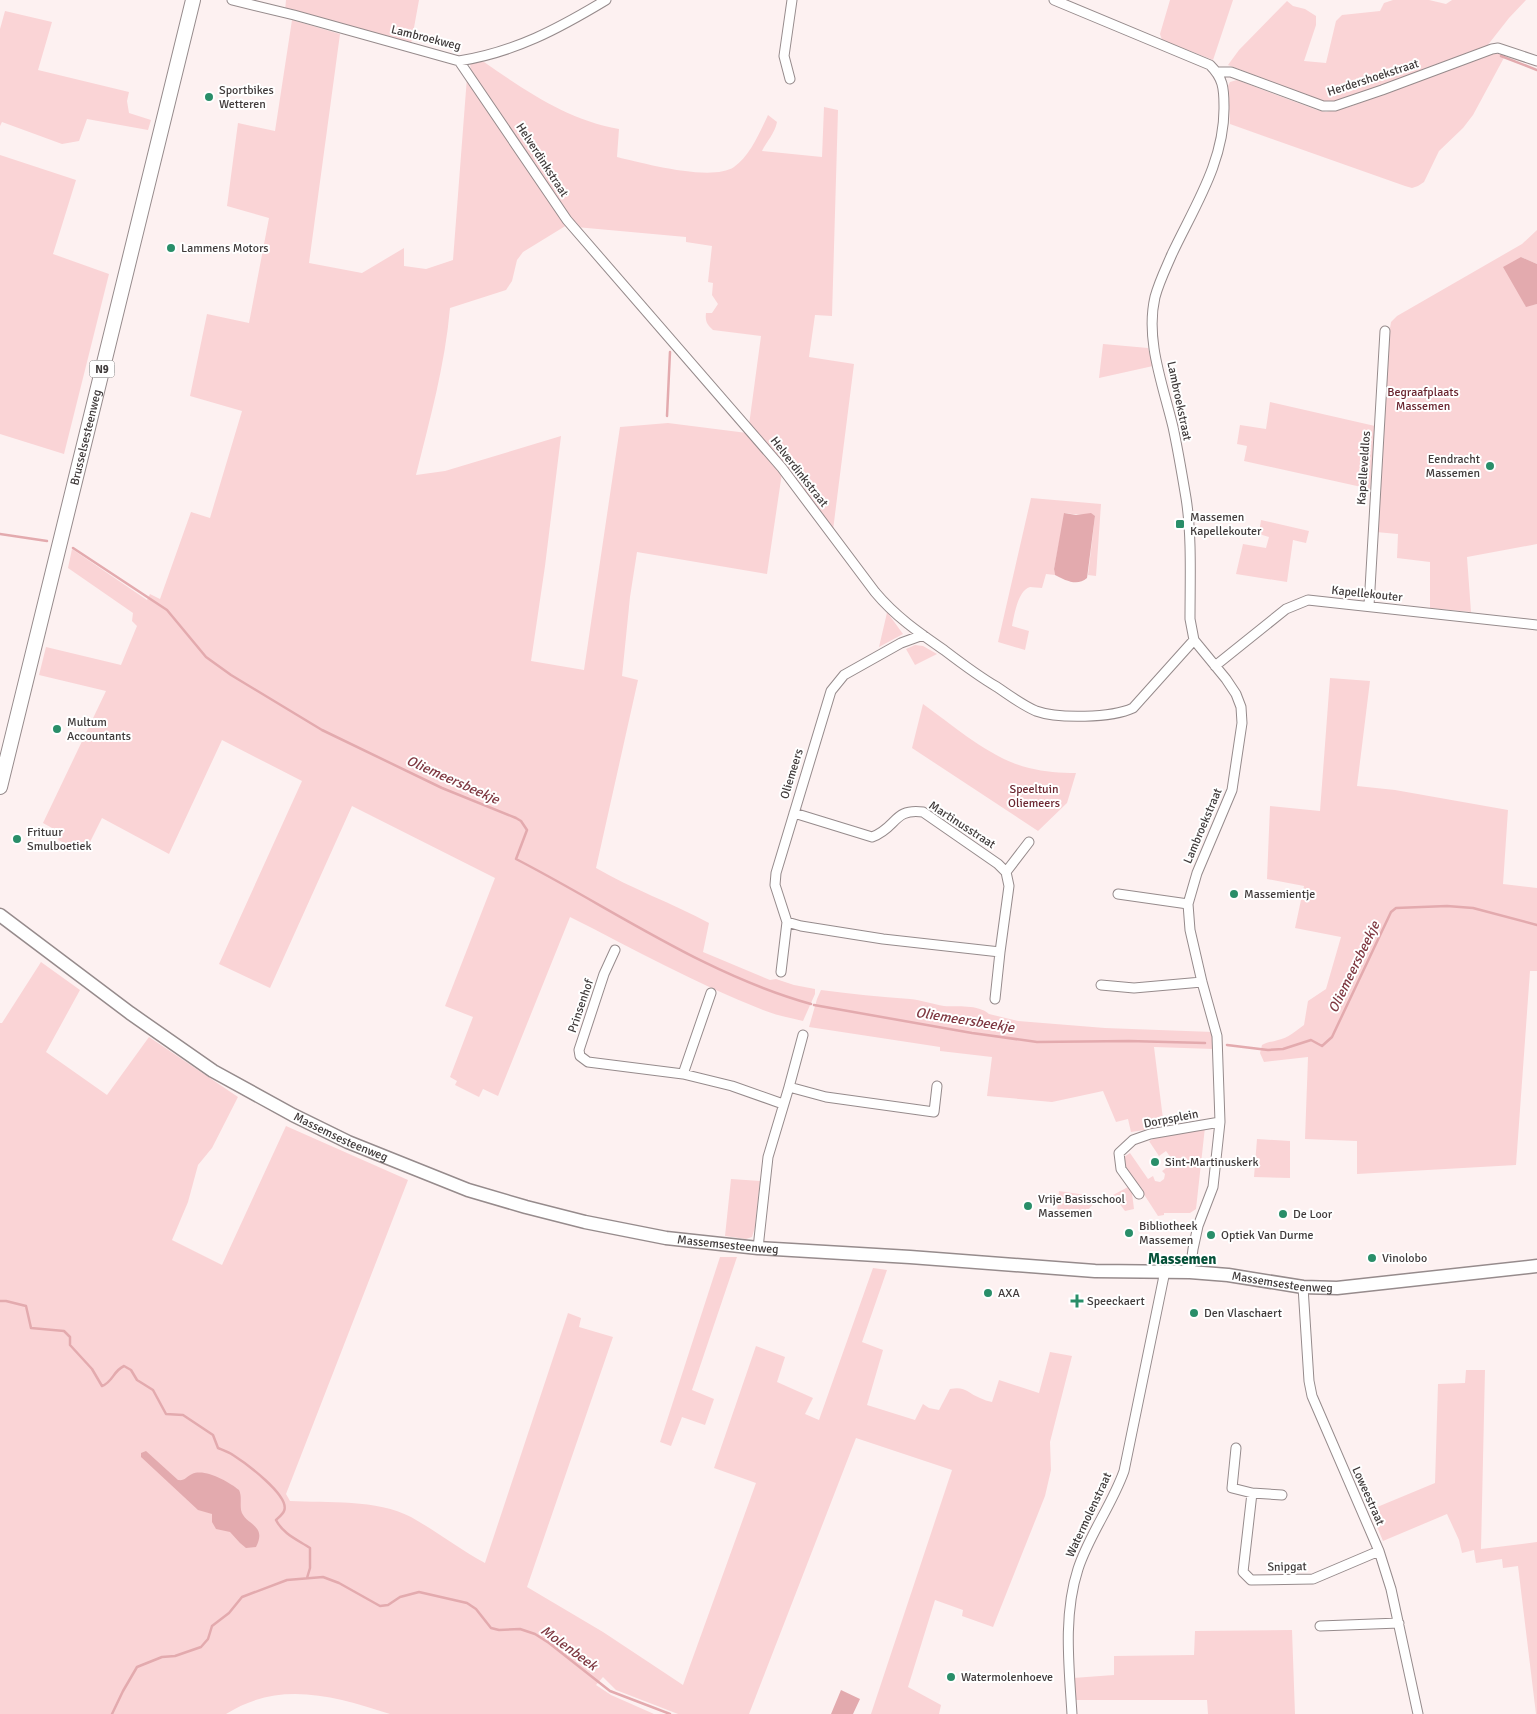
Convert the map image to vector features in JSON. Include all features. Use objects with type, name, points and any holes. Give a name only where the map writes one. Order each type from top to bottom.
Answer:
[{"type":"main road","name":"Brusselsesteenweg","points":[[0,787],[192,0]]},
{"type":"main road","name":"Massemsesteenweg","points":[[0,914],[130,1013],[213,1071],[293,1115],[348,1142],[468,1190],[585,1222],[666,1238],[758,1248],[1095,1271],[1165,1270],[1228,1275],[1303,1287],[1337,1288],[1537,1266]]},
{"type":"street","name":"Lambroekweg","points":[[232,0],[294,15],[459,61],[487,56],[543,35],[606,0]]},
{"type":"street","points":[[790,79],[784,56],[792,0]]},
{"type":"street","points":[[1054,0],[1210,65],[1217,72]]},
{"type":"street","name":"Herdershoekstraat","points":[[1217,72],[1231,72],[1323,106],[1334,106],[1492,49],[1498,48],[1537,61]]},
{"type":"street","name":"Helverdinkstraat","points":[[459,61],[567,220],[782,468],[874,592],[890,610],[969,670],[1020,703],[1053,716],[1096,715],[1124,712],[1133,708],[1194,640]]},
{"type":"street","name":"Lambroekstraat","points":[[1217,72],[1224,87],[1225,120],[1218,154],[1207,184],[1158,285],[1152,312],[1152,340],[1173,429],[1186,500],[1190,619],[1194,640],[1236,694],[1241,707],[1242,723],[1232,790],[1198,872],[1188,904],[1190,930],[1217,1036],[1220,1122]]},
{"type":"street","name":"Kapelleveldlos","points":[[1369,606],[1385,331]]},
{"type":"street","name":"Kapellekouter","points":[[1215,666],[1286,609],[1308,600],[1537,625]]},
{"type":"street","name":"Oliemeers","points":[[781,972],[786,922],[775,885],[776,873],[831,691],[844,674],[901,643],[923,635]]},
{"type":"street","name":"Martinusstraat","points":[[794,812],[872,837],[883,833],[901,814],[911,811],[923,812],[998,864],[1006,872]]},
{"type":"street","points":[[995,1000],[1009,886],[1006,872],[1029,842]]},
{"type":"street","points":[[1118,894],[1188,904]]},
{"type":"street","points":[[786,922],[883,939],[1000,952]]},
{"type":"street","name":"Prinsenhof","points":[[615,950],[604,974],[579,1050],[580,1056],[588,1062],[683,1074],[732,1086],[783,1104]]},
{"type":"street","points":[[1101,985],[1134,988],[1202,982]]},
{"type":"street","points":[[683,1074],[712,992]]},
{"type":"street","points":[[758,1248],[768,1157],[803,1035]]},
{"type":"street","points":[[789,1087],[826,1097],[934,1112],[937,1086]]},
{"type":"street","points":[[1190,1272],[1192,1249],[1198,1226],[1213,1187],[1220,1122]]},
{"type":"street","name":"Dorpsplein","points":[[1139,1194],[1121,1169],[1119,1153],[1133,1140],[1150,1134],[1220,1122]]},
{"type":"street","name":"Watermolenstraat","points":[[1072,1714],[1068,1641],[1069,1610],[1075,1580],[1084,1554],[1118,1489],[1124,1471],[1165,1270]]},
{"type":"street","name":"Loweestraat","points":[[1303,1287],[1309,1381],[1312,1396],[1379,1551],[1391,1589],[1418,1714]]},
{"type":"street","points":[[1236,1448],[1232,1488],[1282,1495]]},
{"type":"street","name":"Snipgat","points":[[1252,1492],[1243,1572],[1251,1580],[1313,1579],[1379,1551]]},
{"type":"street","points":[[1320,1626],[1399,1623]]},
{"type":"green space","points":[[286,0],[419,0],[411,44],[285,11]]},
{"type":"green space","points":[[1170,0],[1233,0],[1213,60],[1162,40],[1160,34]]},
{"type":"green space","points":[[1393,0],[1429,0],[1446,4],[1452,0],[1526,0],[1487,46],[1339,101],[1327,102],[1318,100],[1228,65],[1239,50],[1287,1],[1293,6],[1305,9],[1316,16],[1316,25],[1304,61],[1326,63],[1336,21],[1342,15],[1380,11],[1384,3]]},
{"type":"green space","points":[[5,11],[52,22],[38,70],[129,92],[127,101],[129,113],[151,120],[148,130],[87,119],[79,141],[62,144],[2,122],[0,126],[0,29]]},
{"type":"green space","points":[[292,20],[340,34],[309,263],[362,273],[404,248],[404,266],[426,269],[453,260],[467,77],[567,225],[523,252],[517,260],[512,281],[506,290],[450,308],[441,371],[416,475],[445,471],[561,436],[531,661],[584,670],[620,427],[668,423],[747,433],[782,473],[767,574],[637,552],[630,597],[622,676],[638,680],[596,868],[709,923],[703,952],[770,980],[776,979],[815,989],[815,994],[803,1021],[768,1012],[738,1000],[665,966],[570,917],[498,1096],[483,1089],[479,1097],[455,1085],[457,1081],[450,1077],[473,1017],[445,1006],[495,878],[352,806],[270,988],[219,964],[302,781],[222,740],[169,854],[102,818],[85,852],[58,840],[61,833],[43,823],[106,691],[39,675],[46,647],[121,665],[137,626],[132,621],[133,613],[68,568],[72,549],[147,600],[150,594],[160,599],[191,512],[210,518],[242,411],[190,396],[207,314],[249,323],[269,218],[227,206],[238,123],[275,131]]},
{"type":"green space","points":[[1494,53],[1506,54],[1473,115],[1463,128],[1439,151],[1424,182],[1412,188],[1230,124],[1228,86],[1230,82],[1237,80],[1326,112],[1349,107]]},
{"type":"green space","points":[[484,62],[548,103],[582,119],[619,129],[617,157],[677,170],[710,173],[734,167],[750,150],[768,115],[777,122],[773,133],[762,151],[822,157],[824,107],[838,110],[832,316],[815,315],[809,357],[854,364],[833,530],[749,425],[761,336],[713,330],[708,325],[706,313],[712,313],[718,304],[712,295],[713,283],[708,282],[712,246],[686,242],[686,237],[576,227],[471,72],[470,64]]},
{"type":"green space","points":[[0,155],[76,180],[53,254],[109,274],[64,454],[0,434]]},
{"type":"green space","name":"Begraafplaats Massemen","points":[[1537,230],[1537,264],[1521,257],[1525,306],[1537,304],[1537,544],[1467,557],[1471,612],[1430,608],[1430,562],[1397,558],[1398,534],[1376,532],[1387,346],[1391,322],[1397,316],[1522,244]]},
{"type":"green space","points":[[1103,344],[1148,348],[1153,366],[1099,378]]},
{"type":"green space","points":[[1270,402],[1375,426],[1370,491],[1366,488],[1244,461],[1247,446],[1237,444],[1240,425],[1266,429]]},
{"type":"green space","points":[[1031,498],[1101,504],[1096,576],[1088,575],[1095,516],[1065,513],[1054,569],[1055,575],[1046,574],[1042,588],[1030,587],[1022,593],[1015,610],[1012,626],[1029,631],[1025,650],[998,642]]},
{"type":"green space","points":[[1261,520],[1309,531],[1306,543],[1293,540],[1287,582],[1236,574],[1243,544],[1266,548],[1269,537],[1259,534]]},
{"type":"green space","points":[[887,612],[903,634],[879,647],[886,617]]},
{"type":"green space","points":[[915,645],[923,646],[937,654],[915,665],[906,649]]},
{"type":"green space","points":[[1330,678],[1370,681],[1357,786],[1395,790],[1508,810],[1503,884],[1537,888],[1537,971],[1530,971],[1516,1165],[1357,1174],[1357,1141],[1305,1139],[1308,1057],[1264,1062],[1260,1053],[1262,1045],[1285,1038],[1304,1025],[1308,1001],[1326,989],[1341,937],[1295,928],[1304,886],[1267,879],[1270,806],[1320,811]]},
{"type":"green space","name":"Speeltuin Oliemeers","points":[[923,704],[973,741],[1015,764],[1052,772],[1076,773],[1067,803],[1038,831],[912,748]]},
{"type":"green space","points":[[41,962],[80,990],[46,1052],[107,1095],[149,1037],[238,1097],[212,1148],[198,1165],[188,1202],[172,1240],[222,1265],[286,1126],[408,1180],[286,1494],[290,1501],[352,1503],[398,1511],[420,1522],[485,1563],[568,1313],[581,1318],[579,1327],[613,1337],[527,1587],[603,1632],[683,1685],[756,1483],[714,1468],[756,1346],[785,1357],[777,1382],[813,1398],[805,1414],[819,1420],[873,1268],[887,1270],[862,1342],[883,1350],[867,1405],[915,1420],[923,1404],[929,1408],[939,1410],[950,1389],[963,1389],[992,1402],[999,1380],[1039,1393],[1050,1352],[1072,1356],[1050,1442],[1051,1470],[1045,1496],[993,1627],[962,1616],[963,1610],[935,1600],[908,1687],[941,1705],[939,1714],[871,1714],[952,1470],[856,1438],[749,1714],[678,1714],[616,1690],[603,1677],[596,1685],[611,1695],[654,1714],[390,1714],[327,1697],[287,1694],[266,1697],[226,1714],[0,1714],[0,1023],[2,1023]]},
{"type":"green space","points":[[821,990],[914,1000],[944,1006],[973,1007],[989,1014],[1018,1021],[1105,1028],[1213,1032],[1214,1049],[1154,1047],[1164,1127],[1131,1132],[1128,1119],[1116,1122],[1103,1091],[1052,1102],[987,1096],[992,1057],[940,1051],[940,1047],[809,1027]]},
{"type":"green space","points":[[1205,1127],[1196,1209],[1190,1213],[1164,1213],[1164,1215],[1158,1216],[1121,1159],[1130,1153],[1148,1179],[1153,1176],[1155,1181],[1160,1182],[1164,1179],[1165,1174],[1162,1171],[1174,1162],[1166,1151],[1159,1156],[1149,1141],[1163,1134]]},
{"type":"green space","points":[[1257,1139],[1290,1141],[1290,1178],[1254,1177]]},
{"type":"green space","points":[[731,1179],[760,1181],[755,1227],[752,1237],[746,1239],[725,1236]]},
{"type":"green space","points":[[1128,1187],[1132,1193],[1134,1209],[1125,1211],[1113,1195]]},
{"type":"green space","points":[[1059,1191],[1100,1197],[1083,1215],[1057,1212]]},
{"type":"green space","points":[[720,1257],[737,1257],[692,1390],[714,1399],[705,1425],[682,1417],[671,1446],[660,1442]]},
{"type":"green space","points":[[1466,1370],[1485,1370],[1481,1549],[1537,1542],[1537,1714],[1518,1566],[1503,1568],[1502,1559],[1476,1563],[1474,1550],[1462,1553],[1459,1540],[1447,1514],[1383,1541],[1370,1510],[1435,1483],[1438,1384],[1465,1383]]},
{"type":"green space","points":[[1292,1630],[1295,1714],[1208,1714],[1207,1700],[1075,1700],[1073,1678],[1114,1675],[1114,1656],[1194,1655],[1195,1631]]},
{"type":"shaded area","points":[[1521,257],[1537,264],[1537,304],[1526,307],[1503,267]]},
{"type":"shaded area","points":[[1064,513],[1076,515],[1091,513],[1095,516],[1087,578],[1079,582],[1071,582],[1055,575],[1054,569]]},
{"type":"shaded area","points":[[146,1451],[178,1480],[197,1473],[210,1474],[239,1490],[243,1515],[257,1529],[259,1534],[256,1547],[246,1548],[230,1532],[216,1529],[212,1522],[212,1514],[198,1510],[141,1457],[141,1453]]},
{"type":"shaded area","points":[[841,1690],[860,1699],[853,1714],[831,1714]]},
{"type":"waterway","points":[[1501,56],[1537,70]]},
{"type":"waterway","points":[[667,416],[670,352]]},
{"type":"waterway","name":"Oliemeersbeekje","points":[[0,534],[47,541]]},
{"type":"waterway","name":"Oliemeersbeekje","points":[[73,548],[167,610],[206,657],[231,675],[322,730],[442,788],[521,821],[527,830],[516,859],[696,958],[733,976],[811,1004]]},
{"type":"waterway","name":"Oliemeersbeekje","points":[[1227,1045],[1268,1050],[1283,1049],[1311,1040],[1322,1046],[1332,1037],[1391,912],[1396,908],[1447,906],[1473,908],[1537,925]]},
{"type":"waterway","name":"Oliemeersbeekje","points":[[814,1005],[972,1033],[1037,1042],[1129,1041],[1205,1043]]},
{"type":"waterway","points":[[0,1301],[26,1306],[31,1328],[64,1331],[70,1337],[70,1345],[92,1369],[102,1386],[109,1382],[120,1368],[124,1366],[131,1370],[137,1380],[153,1390],[166,1414],[183,1415],[213,1435],[218,1448],[239,1459],[265,1480],[281,1497],[284,1505],[284,1511],[276,1520],[279,1525],[291,1536],[310,1548],[310,1568],[307,1578]]},
{"type":"waterway","name":"Molenbeek","points":[[112,1714],[137,1667],[162,1657],[175,1656],[201,1647],[208,1639],[212,1626],[229,1613],[242,1597],[287,1580],[323,1577],[339,1583],[380,1606],[388,1605],[400,1597],[419,1592],[467,1603],[476,1609],[491,1628],[499,1630],[520,1629],[535,1634],[610,1691],[670,1714]]},
{"type":"place","name":"Sportbikes Wetteren","points":[[209,97]]},
{"type":"place","name":"Lammens Motors","points":[[171,248]]},
{"type":"place","name":"Eendracht Massemen","points":[[1490,466]]},
{"type":"place","name":"Massemen Kapellekouter","points":[[1180,524]]},
{"type":"place","name":"Multum Accountants","points":[[57,729]]},
{"type":"place","name":"Frituur Smulboetiek","points":[[17,839]]},
{"type":"place","name":"Massemientje","points":[[1234,894]]},
{"type":"place","name":"Sint-Martinuskerk","points":[[1155,1162]]},
{"type":"place","name":"Vrije Basisschool Massemen","points":[[1028,1206]]},
{"type":"place","name":"De Loor","points":[[1283,1214]]},
{"type":"place","name":"Bibliotheek Massemen","points":[[1129,1233]]},
{"type":"place","name":"Optiek Van Durme","points":[[1211,1235]]},
{"type":"place","name":"Vinolobo","points":[[1372,1258]]},
{"type":"place","name":"AXA","points":[[988,1293]]},
{"type":"place","name":"Speeckaert","points":[[1077,1301]]},
{"type":"place","name":"Den Vlaschaert","points":[[1194,1313]]},
{"type":"place","name":"Watermolenhoeve","points":[[951,1677]]},
{"type":"district","name":"Massemen","points":[[1182,1259]]}]
